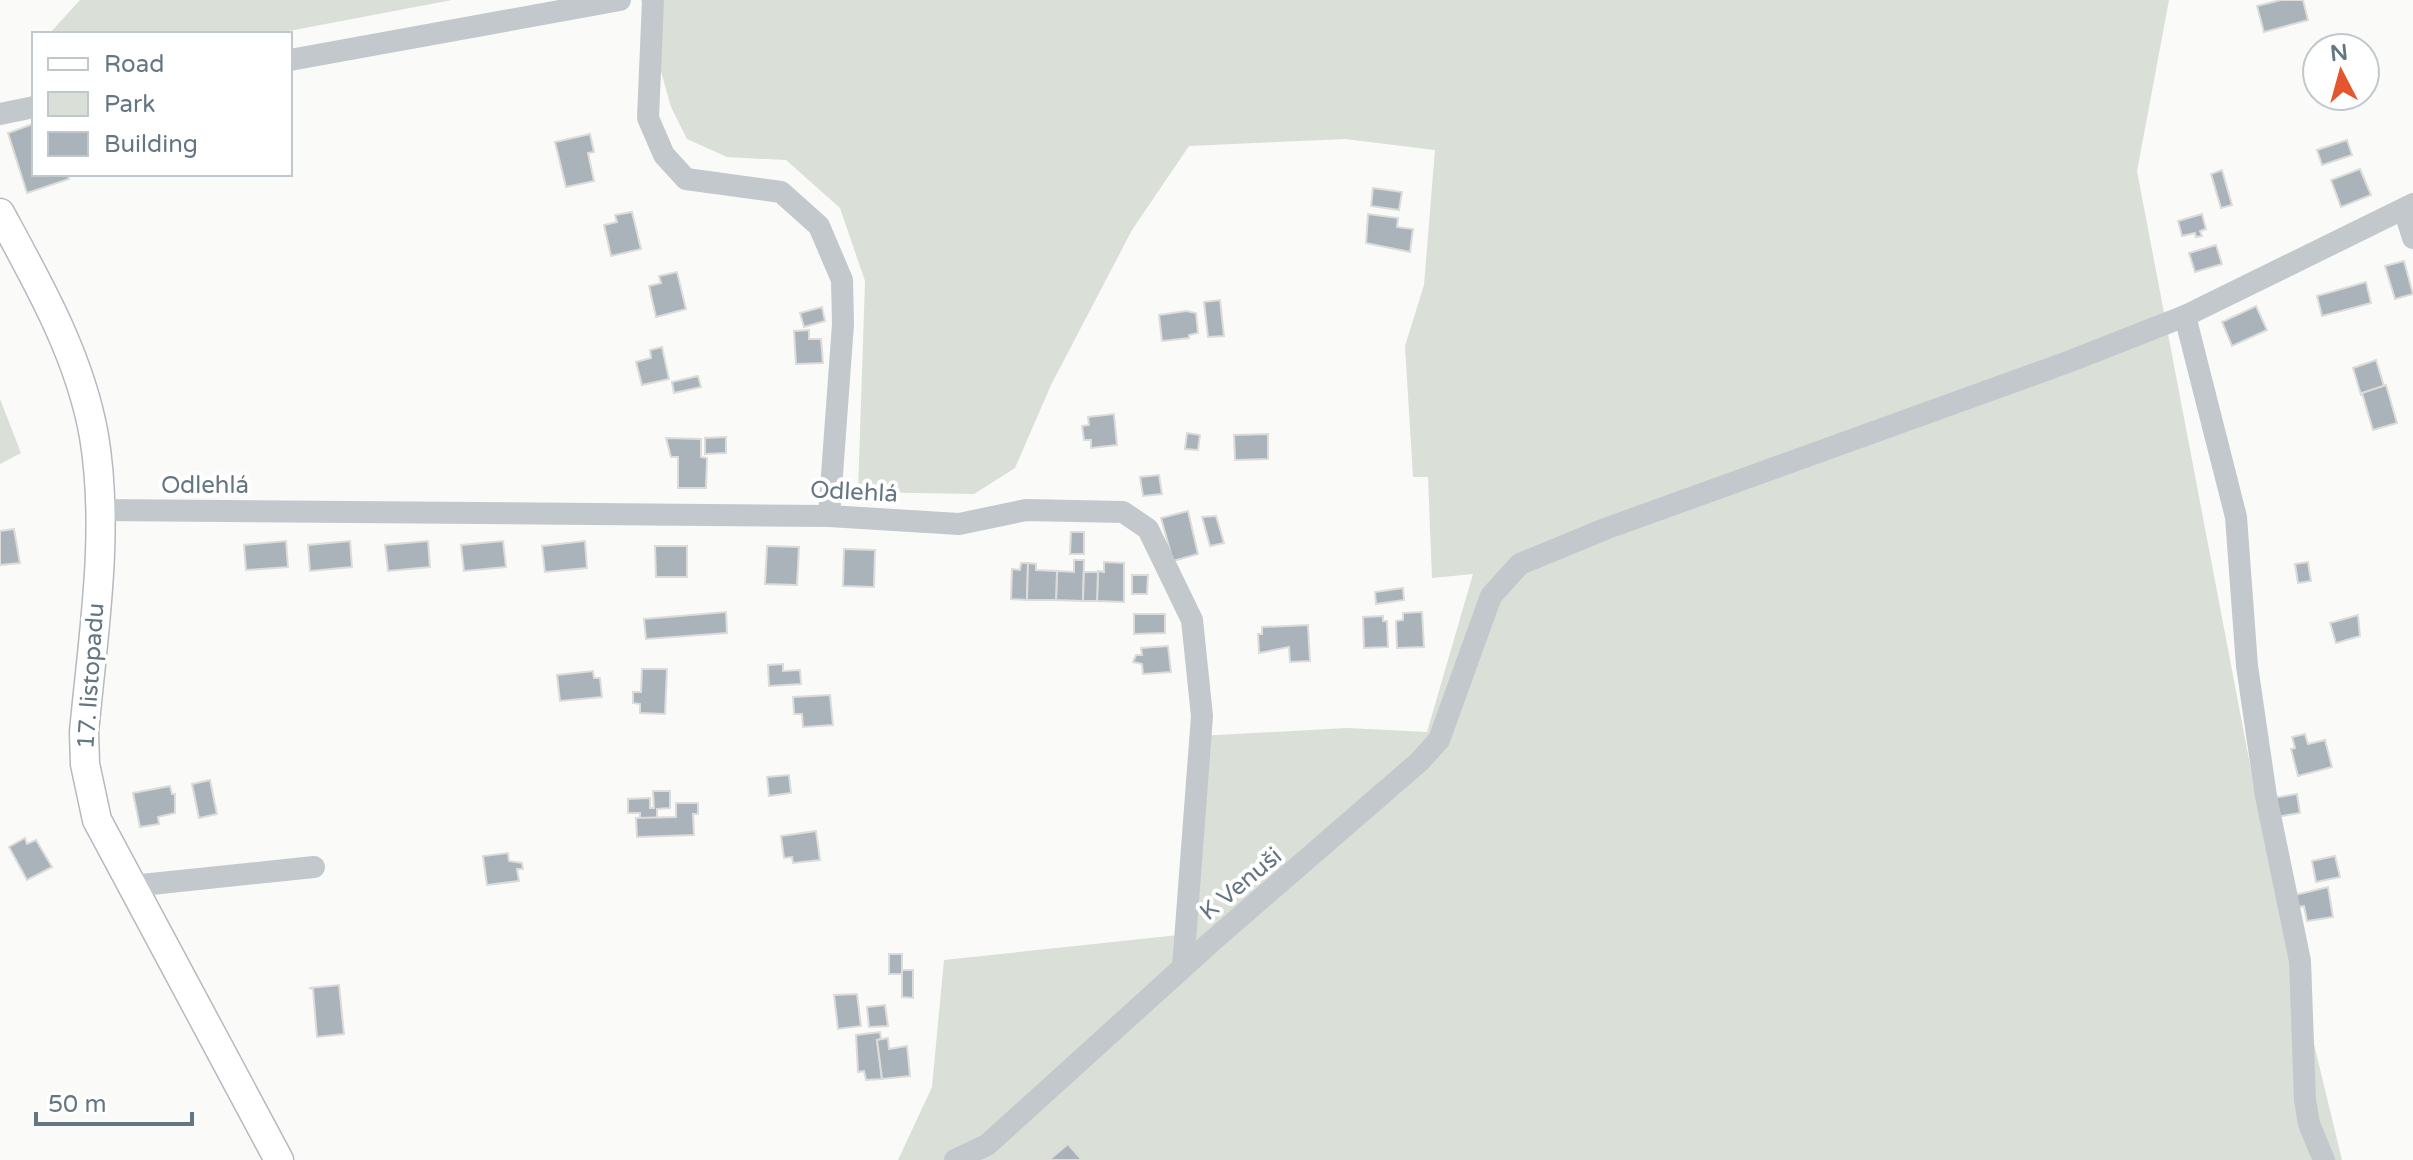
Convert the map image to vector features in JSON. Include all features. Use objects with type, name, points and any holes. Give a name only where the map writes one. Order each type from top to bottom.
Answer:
[{"type":"main road","name":"17. listopadu","points":[[0,213],[69,349],[94,435],[101,510],[85,764],[97,820],[279,1160]]},
{"type":"street","points":[[292,60],[620,0]]},
{"type":"street","points":[[653,0],[648,118],[664,155],[686,179],[781,192],[819,226],[842,280],[843,324],[829,516]]},
{"type":"street","points":[[0,114],[32,107]]},
{"type":"street","points":[[2324,1160],[2309,1124],[2305,1100],[2300,961],[2266,796],[2247,666],[2236,517],[2185,316],[2408,207],[2413,238]]},
{"type":"street","name":"K Venuši","points":[[955,1160],[987,1145],[1183,967],[1338,836],[1439,740],[1491,596],[1520,564],[1605,529],[2068,362],[2185,316]]},
{"type":"street","name":"Odlehlá","points":[[101,510],[829,516],[959,524],[1026,510],[1123,512],[1148,529],[1192,620],[1202,716],[1183,967]]},
{"type":"street","points":[[132,886],[314,867]]},
{"type":"green space","points":[[80,0],[452,0],[284,32],[51,32]]},
{"type":"green space","points":[[641,0],[2169,0],[2137,171],[2263,833],[2342,1160],[898,1160],[932,1087],[944,960],[1179,935],[1198,736],[1347,728],[1427,732],[1473,574],[1432,578],[1428,477],[1413,477],[1405,346],[1424,285],[1435,150],[1345,139],[1189,146],[1132,230],[1051,385],[1015,468],[974,494],[858,492],[865,281],[840,208],[786,160],[727,157],[687,139],[671,107]]},
{"type":"green space","points":[[0,399],[21,453],[0,464]]},
{"type":"building","points":[[2281,0],[2303,0],[2308,20],[2264,32],[2257,6]]},
{"type":"building","points":[[32,124],[32,176],[68,176],[69,179],[27,193],[8,133]]},
{"type":"building","points":[[590,134],[594,152],[588,153],[594,181],[566,187],[555,142]]},
{"type":"building","points":[[2347,140],[2352,155],[2322,165],[2317,150]]},
{"type":"building","points":[[2360,169],[2371,195],[2341,207],[2331,180]]},
{"type":"building","points":[[2222,170],[2232,205],[2221,208],[2211,174]]},
{"type":"building","points":[[1373,188],[1402,192],[1399,210],[1371,206]]},
{"type":"building","points":[[632,212],[641,249],[611,256],[604,225],[617,222],[615,215]]},
{"type":"building","points":[[1368,214],[1398,218],[1397,227],[1413,229],[1410,252],[1366,243]]},
{"type":"building","points":[[2202,214],[2206,229],[2200,231],[2202,236],[2196,237],[2195,233],[2182,236],[2178,221]]},
{"type":"building","points":[[2216,245],[2222,264],[2195,272],[2189,253]]},
{"type":"building","points":[[2404,261],[2413,294],[2395,299],[2385,266]]},
{"type":"building","points":[[677,272],[686,309],[656,317],[649,286],[661,283],[659,276]]},
{"type":"building","points":[[2366,282],[2371,303],[2322,316],[2317,296]]},
{"type":"building","points":[[1220,300],[1224,336],[1208,337],[1204,302]]},
{"type":"building","points":[[2256,306],[2267,330],[2232,346],[2222,322]]},
{"type":"building","points":[[822,307],[825,321],[804,327],[800,313]]},
{"type":"building","points":[[1186,311],[1196,313],[1198,333],[1189,335],[1189,338],[1162,341],[1159,315]]},
{"type":"building","points":[[809,330],[809,339],[821,339],[823,363],[796,364],[794,331]]},
{"type":"building","points":[[662,347],[669,379],[642,385],[636,362],[651,358],[650,350]]},
{"type":"building","points":[[2376,360],[2384,386],[2361,395],[2353,368]]},
{"type":"building","points":[[698,376],[701,387],[674,393],[672,382]]},
{"type":"building","points":[[2386,385],[2397,423],[2373,430],[2362,393]]},
{"type":"building","points":[[1114,414],[1117,445],[1091,448],[1091,440],[1084,440],[1082,426],[1089,425],[1088,417]]},
{"type":"building","points":[[1187,433],[1200,435],[1198,450],[1185,449]]},
{"type":"building","points":[[1268,434],[1268,459],[1235,460],[1234,435]]},
{"type":"building","points":[[726,437],[726,453],[705,454],[705,438]]},
{"type":"building","points":[[666,438],[701,439],[701,457],[707,458],[706,488],[678,488],[678,457],[671,457]]},
{"type":"building","points":[[1159,475],[1162,494],[1143,496],[1140,477]]},
{"type":"building","points":[[1188,511],[1198,554],[1173,561],[1161,518]]},
{"type":"building","points":[[1216,516],[1224,543],[1210,546],[1202,517]]},
{"type":"building","points":[[14,529],[20,563],[0,565],[0,531]]},
{"type":"building","points":[[1071,532],[1084,532],[1084,554],[1070,554]]},
{"type":"building","points":[[286,541],[288,567],[246,570],[244,545]]},
{"type":"building","points":[[350,541],[352,567],[310,571],[308,545]]},
{"type":"building","points":[[428,541],[430,567],[388,571],[385,545]]},
{"type":"building","points":[[503,541],[506,567],[464,571],[461,545]]},
{"type":"building","points":[[585,541],[587,568],[545,572],[542,546]]},
{"type":"building","points":[[655,546],[687,546],[687,577],[656,577]]},
{"type":"building","points":[[767,546],[799,547],[797,585],[765,584]]},
{"type":"building","points":[[844,549],[875,550],[874,587],[843,586]]},
{"type":"building","points":[[1074,560],[1084,560],[1083,601],[1056,600],[1057,571],[1074,572]]},
{"type":"building","points":[[1104,562],[1124,563],[1124,602],[1097,601],[1098,571],[1104,572]]},
{"type":"building","points":[[2308,562],[2311,581],[2298,583],[2295,564]]},
{"type":"building","points":[[1021,563],[1028,563],[1027,600],[1011,599],[1012,569],[1020,570]]},
{"type":"building","points":[[1028,563],[1036,564],[1036,570],[1057,571],[1056,600],[1027,600]]},
{"type":"building","points":[[1084,572],[1098,572],[1097,601],[1083,601]]},
{"type":"building","points":[[1132,575],[1148,575],[1147,594],[1132,594]]},
{"type":"building","points":[[1403,588],[1404,600],[1376,604],[1375,592]]},
{"type":"building","points":[[726,612],[727,633],[646,639],[644,619]]},
{"type":"building","points":[[1422,612],[1424,647],[1397,648],[1396,621],[1403,620],[1403,613]]},
{"type":"building","points":[[1134,614],[1165,614],[1165,633],[1134,634]]},
{"type":"building","points":[[2358,615],[2360,636],[2336,643],[2330,623]]},
{"type":"building","points":[[1383,616],[1383,621],[1387,621],[1388,647],[1364,648],[1363,617]]},
{"type":"building","points":[[1308,625],[1310,661],[1290,662],[1289,647],[1259,653],[1258,634],[1262,634],[1262,627]]},
{"type":"building","points":[[1168,646],[1171,672],[1143,674],[1142,664],[1133,662],[1136,655],[1142,655],[1141,648]]},
{"type":"building","points":[[783,664],[783,671],[800,670],[801,684],[769,686],[768,665]]},
{"type":"building","points":[[642,669],[667,669],[665,714],[640,713],[640,704],[633,703],[633,692],[641,692]]},
{"type":"building","points":[[593,671],[594,678],[600,678],[602,697],[560,701],[557,675]]},
{"type":"building","points":[[830,695],[833,725],[803,727],[802,714],[794,714],[793,697]]},
{"type":"building","points":[[2305,734],[2308,744],[2325,740],[2332,767],[2298,776],[2291,749],[2295,748],[2292,737]]},
{"type":"building","points":[[789,775],[791,793],[769,796],[767,777]]},
{"type":"building","points":[[210,780],[217,814],[199,818],[192,784]]},
{"type":"building","points":[[170,786],[172,794],[175,794],[175,813],[158,817],[159,824],[140,827],[133,793]]},
{"type":"building","points":[[653,791],[670,791],[670,808],[657,809],[657,818],[640,818],[640,813],[628,813],[628,799],[650,798],[650,808],[654,808]]},
{"type":"building","points":[[2297,794],[2300,813],[2276,817],[2273,798]]},
{"type":"building","points":[[676,803],[698,803],[698,814],[693,814],[694,835],[637,837],[636,818],[676,817]]},
{"type":"building","points":[[816,831],[820,860],[793,863],[792,857],[784,858],[781,836]]},
{"type":"building","points":[[25,838],[27,844],[36,840],[52,867],[27,880],[9,847]]},
{"type":"building","points":[[508,853],[509,861],[522,863],[523,869],[517,869],[519,881],[487,885],[483,856]]},
{"type":"building","points":[[2335,856],[2340,877],[2316,882],[2312,861]]},
{"type":"building","points":[[2328,887],[2333,917],[2307,921],[2304,906],[2297,907],[2295,895]]},
{"type":"building","points":[[889,954],[902,954],[902,974],[889,974]]},
{"type":"building","points":[[902,970],[913,970],[913,998],[902,997]]},
{"type":"building","points":[[339,985],[344,1034],[317,1037],[313,989],[309,988]]},
{"type":"building","points":[[857,994],[861,1026],[838,1029],[834,995]]},
{"type":"building","points":[[885,1005],[888,1026],[869,1027],[867,1007]]},
{"type":"building","points":[[880,1032],[881,1039],[877,1040],[882,1079],[866,1080],[864,1071],[858,1072],[856,1035]]},
{"type":"building","points":[[888,1038],[889,1049],[907,1046],[910,1076],[882,1079],[877,1040]]},
{"type":"building","points":[[1068,1144],[1082,1160],[1049,1160]]}]
